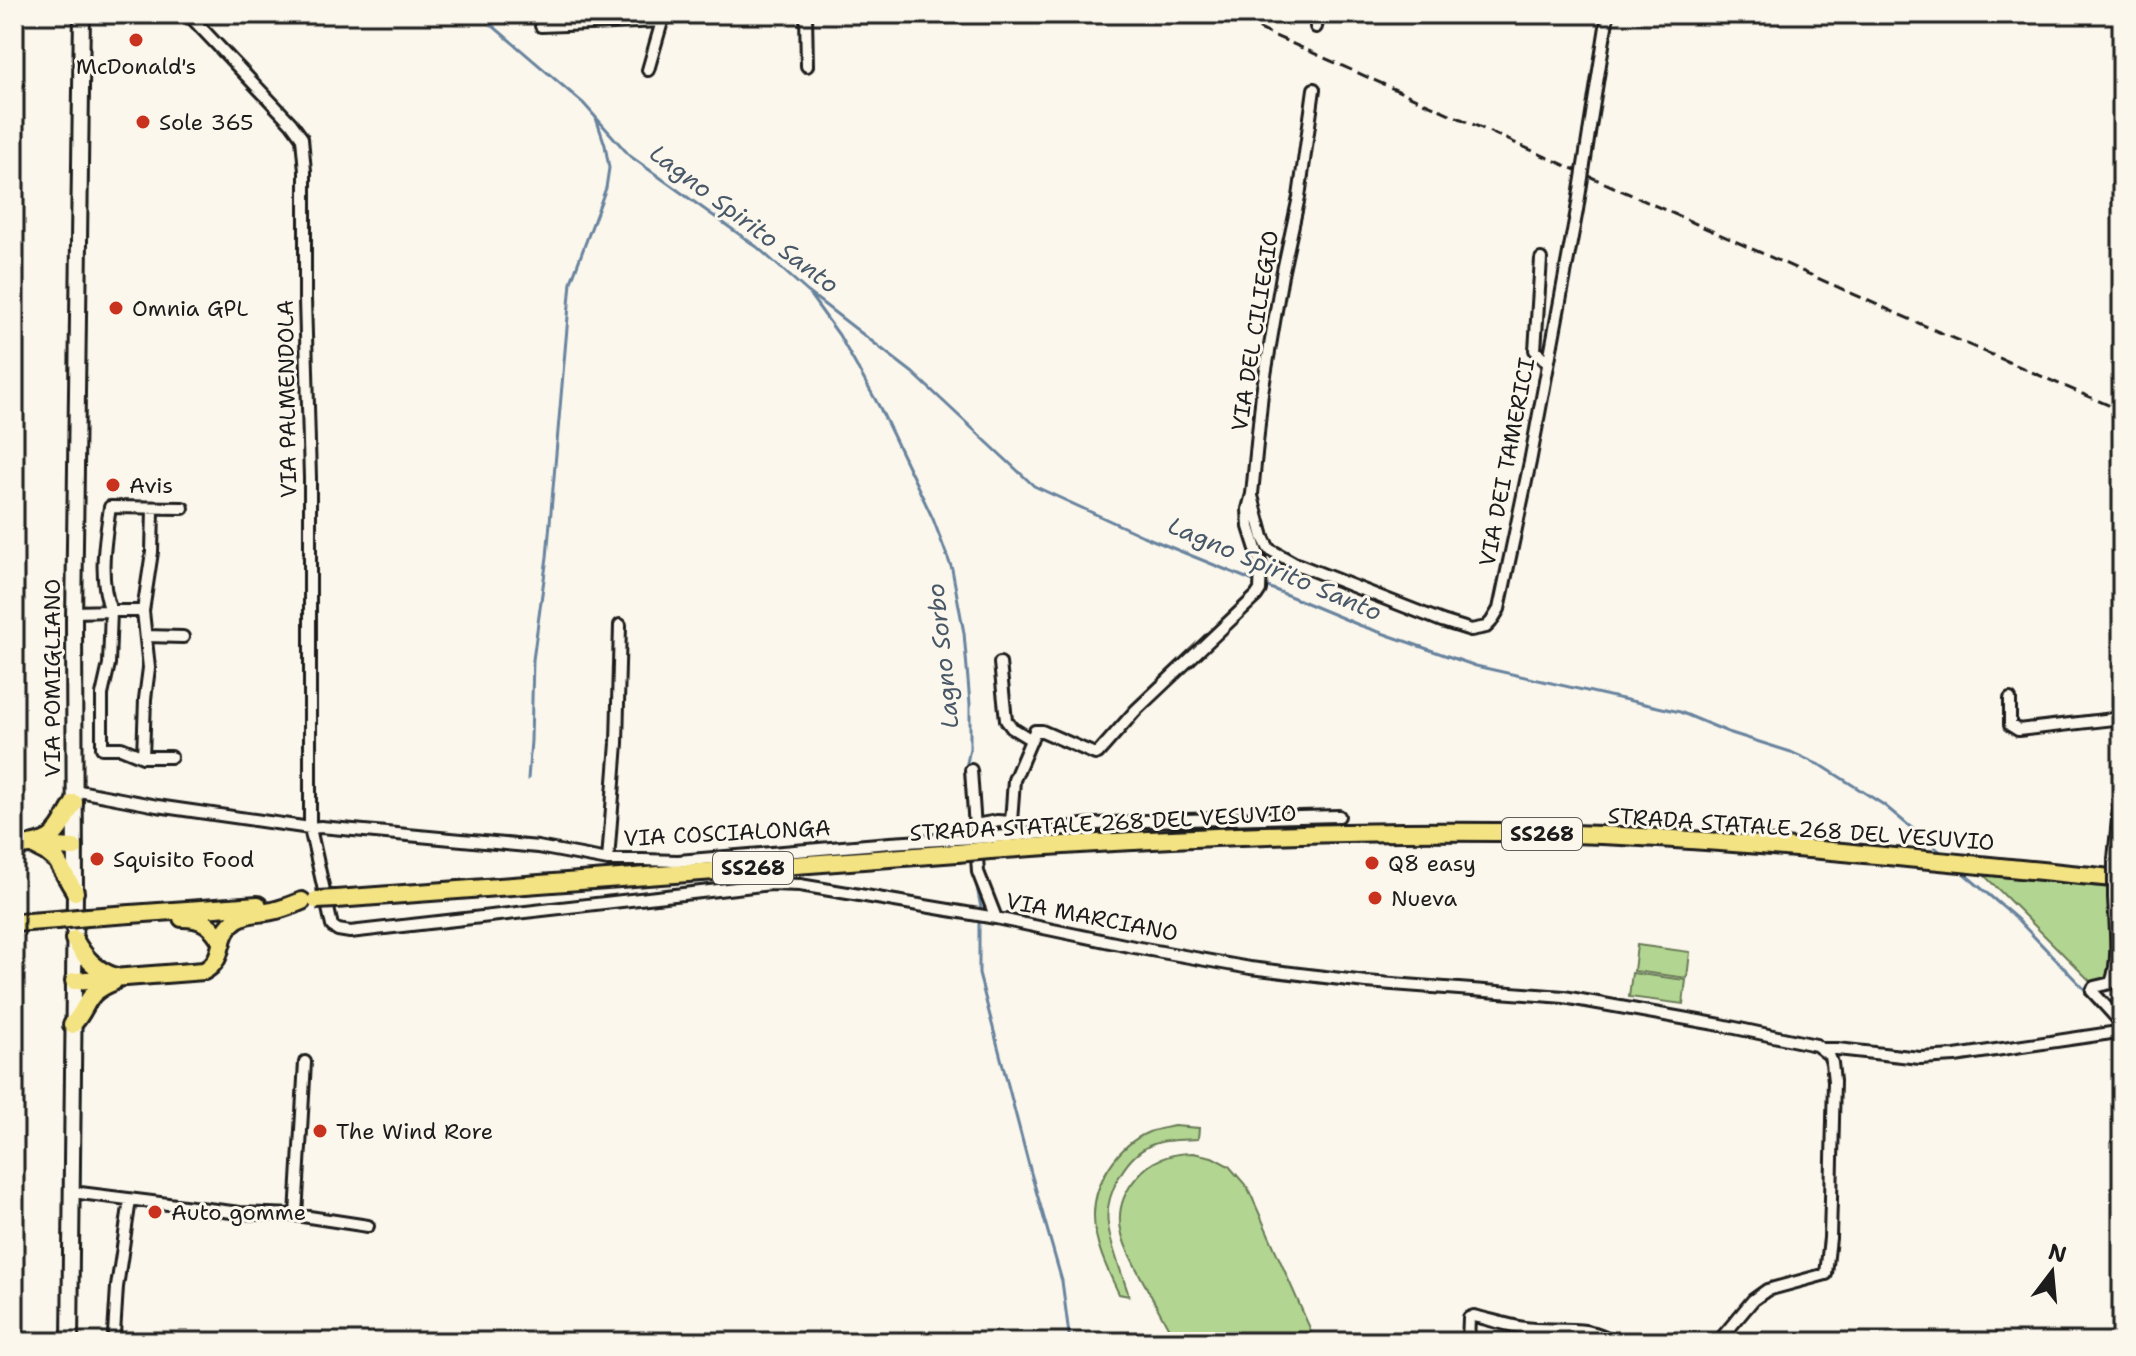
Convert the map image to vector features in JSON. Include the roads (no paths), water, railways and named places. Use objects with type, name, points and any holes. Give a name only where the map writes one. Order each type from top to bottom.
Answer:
[{"type":"highway","points":[[14,847],[39,845],[52,838],[62,827],[74,796]]},
{"type":"highway","name":"STRADA STATALE 268 DEL VESUVIO","points":[[14,920],[124,915],[549,883],[957,846],[1385,831],[1639,837],[1785,846],[2122,879]]},
{"type":"highway","points":[[32,845],[74,848]]},
{"type":"highway","points":[[32,845],[57,861],[75,892]]},
{"type":"highway","name":"SS268","points":[[74,981],[204,971],[219,956],[226,931],[240,917],[309,901]]},
{"type":"highway","points":[[124,915],[197,919],[214,929],[222,943]]},
{"type":"highway","points":[[74,939],[93,965],[105,974],[121,978]]},
{"type":"highway","points":[[72,1025],[91,995],[121,978]]},
{"type":"main road","name":"VIA POMIGLIANO","points":[[70,1342],[75,892],[74,612],[82,14]]},
{"type":"street","name":"VIA PALMENDOLA","points":[[188,14],[302,138],[310,478],[310,828],[332,926],[350,932]]},
{"type":"street","points":[[806,14],[807,66]]},
{"type":"street","points":[[1316,27],[1318,14]]},
{"type":"street","name":"VIA DEI TAMERICI","points":[[1252,494],[1269,549],[1294,563],[1471,630],[1486,627],[1491,622],[1499,609],[1530,462],[1577,210],[1608,14]]},
{"type":"street","points":[[541,26],[664,17],[648,70]]},
{"type":"street","name":"VIA DEL CILIEGIO","points":[[1030,739],[1037,730],[1098,753],[1136,710],[1260,590],[1261,565],[1249,527],[1248,509],[1262,393],[1299,197],[1314,89]]},
{"type":"street","points":[[1541,259],[1535,350],[1547,362]]},
{"type":"street","points":[[171,757],[143,757],[121,748],[102,748],[102,695],[109,664],[111,611],[106,600],[103,555],[110,507],[183,508]]},
{"type":"street","points":[[143,757],[149,668],[143,611],[152,552],[153,508]]},
{"type":"street","points":[[74,612],[143,611]]},
{"type":"street","points":[[608,860],[617,743],[620,625]]},
{"type":"street","points":[[146,636],[183,637]]},
{"type":"street","points":[[1000,663],[1006,720],[1012,728],[1030,739],[1014,780],[1010,836]]},
{"type":"street","points":[[2010,699],[2010,725],[2018,730],[2122,718]]},
{"type":"street","points":[[971,770],[978,872],[996,918]]},
{"type":"street","points":[[2122,779],[2114,859],[2116,950],[2113,978],[2111,983],[2094,987],[2092,991],[2122,1027]]},
{"type":"street","name":"VIA COSCIALONGA","points":[[74,796],[310,828],[538,847],[608,860],[678,861],[890,843],[957,846]]},
{"type":"street","points":[[992,844],[1010,836],[1081,825],[1339,816]]},
{"type":"street","points":[[975,825],[1011,822]]},
{"type":"street","name":"VIA MARCIANO","points":[[350,932],[771,884],[800,885],[996,918],[1250,968],[1366,982],[1564,997],[1802,1041],[1823,1049],[1920,1058],[1955,1056],[2111,1033],[2122,1027]]},
{"type":"street","points":[[1718,1342],[1753,1300],[1767,1290],[1826,1274],[1831,1224],[1834,1081],[1832,1063],[1823,1049]]},
{"type":"street","points":[[296,1215],[305,1062]]},
{"type":"street","points":[[72,1192],[240,1213],[296,1215],[368,1226]]},
{"type":"street","points":[[114,1334],[117,1287],[130,1200]]},
{"type":"street","points":[[1468,1342],[1469,1318],[1474,1316],[1526,1328],[1591,1332],[1611,1342]]},
{"type":"waterway","name":"Lagno Spirito Santo","points":[[479,14],[584,104],[630,156],[757,247],[808,292],[913,373],[1034,486],[1143,536],[1256,582]]},
{"type":"waterway","points":[[528,779],[533,660],[547,557],[571,282],[606,188],[609,168],[596,118]]},
{"type":"waterway","name":"Lagno Sorbo","points":[[810,295],[839,335],[880,408],[933,519],[952,569],[964,633],[970,704],[970,748],[966,768],[969,837]]},
{"type":"waterway","name":"Lagno Spirito Santo","points":[[1263,585],[1359,625],[1476,666],[1680,712],[1728,732],[1791,752],[1824,767],[1884,805],[1944,855]]},
{"type":"waterway","name":"Lagno Spirito Santo","points":[[1961,871],[2017,919],[2088,993]]},
{"type":"waterway","name":"Lagno Sorbo","points":[[975,877],[981,908]]},
{"type":"waterway","name":"Lagno Sorbo","points":[[979,921],[979,974],[1062,1281],[1070,1342]]},
{"type":"railway","points":[[1226,14],[2122,411]]},
{"type":"place","name":"McDonald's","points":[[136,40]]},
{"type":"place","name":"Sole 365","points":[[143,122]]},
{"type":"place","name":"Omnia GPL","points":[[116,308]]},
{"type":"place","name":"Avis","points":[[113,485]]},
{"type":"place","name":"Squisito Food","points":[[97,859]]},
{"type":"place","name":"Q8 easy","points":[[1372,863]]},
{"type":"place","name":"Nueva","points":[[1375,898]]},
{"type":"place","name":"The Wind Rore","points":[[320,1131]]},
{"type":"place","name":"Auto gomme","points":[[155,1212]]}]
